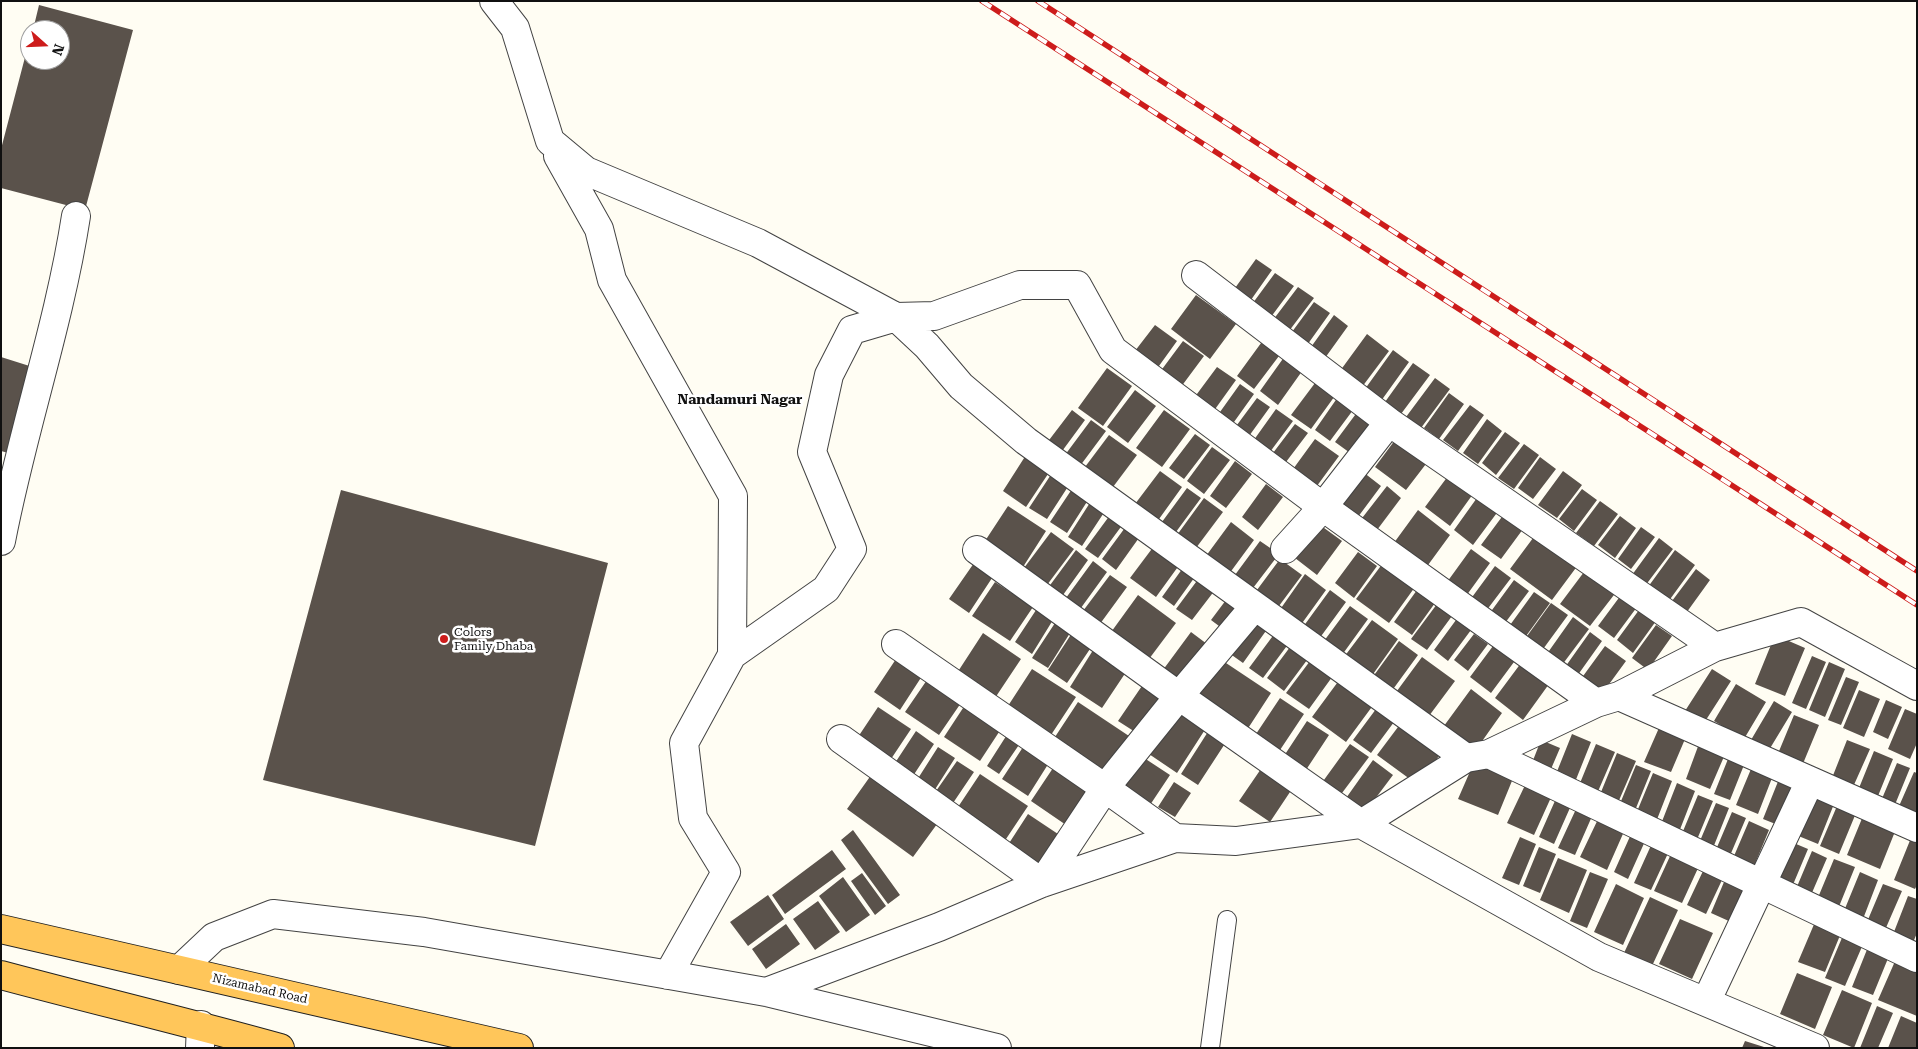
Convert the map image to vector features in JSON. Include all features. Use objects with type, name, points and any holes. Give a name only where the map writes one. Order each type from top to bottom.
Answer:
[{"type":"highway","name":"Nizamabad Road","points":[[1,929],[519,1048]]},
{"type":"highway","points":[[1,975],[148,1014],[200,1037],[280,1048]]},
{"type":"street","points":[[494,1],[515,28],[550,141],[599,229],[612,280],[733,496],[732,655]]},
{"type":"street","points":[[550,141],[586,171],[758,243],[896,317],[927,346],[961,386],[1026,440],[1254,607],[1477,756],[1761,884],[1917,958]]},
{"type":"street","points":[[1,541],[11,489],[63,290],[76,216]]},
{"type":"street","points":[[1196,275],[1389,422],[1715,647]]},
{"type":"street","points":[[668,975],[726,872],[693,818],[684,743],[732,655],[826,589],[852,549],[812,452],[829,375],[852,330],[896,317],[934,316],[1020,285],[1077,285],[1113,350],[1323,507],[1607,699],[1810,781],[1917,828]]},
{"type":"street","points":[[1285,549],[1323,507],[1389,422]]},
{"type":"street","points":[[977,550],[1178,696],[1361,824],[1599,957],[1815,1048]]},
{"type":"street","points":[[1042,882],[1105,788],[1178,696],[1254,607]]},
{"type":"street","points":[[766,992],[939,928],[1042,882],[1175,838],[1236,841],[1361,824],[1477,756],[1607,699],[1715,647],[1801,622],[1917,686]]},
{"type":"street","points":[[896,644],[1175,838]]},
{"type":"street","points":[[841,739],[1042,882]]},
{"type":"street","points":[[1706,1002],[1810,781]]},
{"type":"street","points":[[179,970],[214,937],[273,914],[424,932],[766,992],[997,1048]]},
{"type":"lane","points":[[1210,1048],[1227,920]]},
{"type":"building","points":[[39,5],[133,30],[85,210],[1,188],[1,149],[22,70],[70,70],[70,20],[35,20]]},
{"type":"building","points":[[1256,259],[1272,270],[1246,307],[1230,295]]},
{"type":"building","points":[[1275,273],[1294,286],[1265,325],[1247,311]]},
{"type":"building","points":[[1298,287],[1314,298],[1286,335],[1270,324]]},
{"type":"building","points":[[1196,295],[1236,324],[1210,359],[1171,329]]},
{"type":"building","points":[[1314,302],[1330,313],[1305,348],[1289,336]]},
{"type":"building","points":[[1334,315],[1348,326],[1320,365],[1306,354]]},
{"type":"building","points":[[1155,325],[1177,341],[1151,377],[1128,360]]},
{"type":"building","points":[[1367,334],[1389,351],[1362,387],[1340,371]]},
{"type":"building","points":[[1264,339],[1282,352],[1254,389],[1237,376]]},
{"type":"building","points":[[1183,341],[1204,356],[1175,395],[1154,380]]},
{"type":"building","points":[[1393,350],[1409,362],[1381,401],[1365,389]]},
{"type":"building","points":[[1287,353],[1305,367],[1278,405],[1260,391]]},
{"type":"building","points":[[1,357],[39,369],[12,454],[1,451]]},
{"type":"building","points":[[1413,363],[1430,375],[1401,414],[1385,402]]},
{"type":"building","points":[[1217,367],[1236,380],[1213,412],[1194,398]]},
{"type":"building","points":[[1107,368],[1132,386],[1103,426],[1078,408]]},
{"type":"building","points":[[1435,378],[1450,389],[1421,428],[1406,417]]},
{"type":"building","points":[[1318,379],[1337,393],[1311,429],[1291,415]]},
{"type":"building","points":[[1240,384],[1254,394],[1229,429],[1215,419]]},
{"type":"building","points":[[1135,390],[1156,406],[1128,443],[1107,427]]},
{"type":"building","points":[[1449,393],[1464,404],[1439,439],[1424,428]]},
{"type":"building","points":[[1340,394],[1356,406],[1330,441],[1315,430]]},
{"type":"building","points":[[1257,398],[1270,407],[1244,443],[1231,433]]},
{"type":"building","points":[[1470,405],[1484,415],[1458,451],[1443,440]]},
{"type":"building","points":[[1361,407],[1383,423],[1357,458],[1335,442]]},
{"type":"building","points":[[1276,409],[1293,421],[1267,456],[1251,444]]},
{"type":"building","points":[[1072,410],[1085,420],[1057,458],[1043,448]]},
{"type":"building","points":[[1164,410],[1190,429],[1162,467],[1136,448]]},
{"type":"building","points":[[1487,419],[1502,431],[1478,464],[1463,453]]},
{"type":"building","points":[[1091,420],[1106,431],[1077,470],[1062,459]]},
{"type":"building","points":[[1295,424],[1308,433],[1286,462],[1273,453]]},
{"type":"building","points":[[1505,432],[1520,443],[1496,475],[1482,463]]},
{"type":"building","points":[[1195,434],[1210,445],[1184,479],[1169,468]]},
{"type":"building","points":[[1109,435],[1137,455],[1107,495],[1079,475]]},
{"type":"building","points":[[1398,436],[1429,460],[1406,490],[1375,467]]},
{"type":"building","points":[[1315,439],[1339,456],[1311,494],[1288,476]]},
{"type":"building","points":[[1524,444],[1539,455],[1514,489],[1498,478]]},
{"type":"building","points":[[1212,447],[1230,460],[1204,494],[1187,481]]},
{"type":"building","points":[[1026,455],[1050,471],[1026,507],[1003,491]]},
{"type":"building","points":[[1540,457],[1556,469],[1533,499],[1518,488]]},
{"type":"building","points":[[1235,461],[1252,474],[1226,508],[1210,496]]},
{"type":"building","points":[[1054,470],[1071,482],[1047,519],[1029,508]]},
{"type":"building","points":[[1160,471],[1182,487],[1154,526],[1132,508]]},
{"type":"building","points":[[1563,471],[1582,485],[1557,518],[1538,505]]},
{"type":"building","points":[[1363,472],[1381,486],[1352,525],[1334,511]]},
{"type":"building","points":[[1448,476],[1473,494],[1450,526],[1425,507]]},
{"type":"building","points":[[1266,484],[1283,497],[1258,530],[1242,517]]},
{"type":"building","points":[[1074,486],[1090,497],[1067,533],[1050,522]]},
{"type":"building","points":[[1387,486],[1401,498],[1374,534],[1359,522]]},
{"type":"building","points":[[1187,488],[1201,498],[1173,536],[1159,526]]},
{"type":"building","points":[[1582,489],[1597,500],[1574,531],[1559,519]]},
{"type":"building","points":[[341,490],[608,563],[535,846],[263,780]]},
{"type":"building","points":[[1479,495],[1499,510],[1473,545],[1454,530]]},
{"type":"building","points":[[1093,498],[1107,508],[1082,546],[1068,537]]},
{"type":"building","points":[[1204,498],[1223,512],[1196,548],[1177,535]]},
{"type":"building","points":[[1600,501],[1618,514],[1594,546],[1576,533]]},
{"type":"building","points":[[1008,506],[1046,531],[1023,567],[985,541]]},
{"type":"building","points":[[1418,510],[1450,535],[1420,576],[1388,551]]},
{"type":"building","points":[[1507,510],[1526,525],[1501,559],[1481,545]]},
{"type":"building","points":[[1113,511],[1126,520],[1098,558],[1085,549]]},
{"type":"building","points":[[1620,516],[1636,528],[1615,558],[1598,545]]},
{"type":"building","points":[[1231,522],[1254,540],[1229,574],[1206,556]]},
{"type":"building","points":[[1127,525],[1141,535],[1116,570],[1102,559]]},
{"type":"building","points":[[1320,525],[1342,541],[1317,575],[1295,558]]},
{"type":"building","points":[[1641,527],[1655,537],[1631,569],[1618,559]]},
{"type":"building","points":[[1051,532],[1074,549],[1044,589],[1021,572]]},
{"type":"building","points":[[1536,534],[1578,565],[1552,600],[1510,569]]},
{"type":"building","points":[[1659,538],[1673,549],[1645,586],[1632,575]]},
{"type":"building","points":[[1260,541],[1279,554],[1250,592],[1232,579]]},
{"type":"building","points":[[1154,546],[1180,564],[1156,597],[1130,578]]},
{"type":"building","points":[[1471,549],[1490,563],[1461,603],[1442,589]]},
{"type":"building","points":[[1076,550],[1088,560],[1058,602],[1045,592]]},
{"type":"building","points":[[1675,550],[1695,565],[1668,602],[1648,587]]},
{"type":"building","points":[[1358,552],[1377,566],[1354,598],[1335,583]]},
{"type":"building","points":[[1280,559],[1302,575],[1276,610],[1254,594]]},
{"type":"building","points":[[1093,561],[1107,572],[1078,612],[1063,602]]},
{"type":"building","points":[[974,563],[994,575],[969,613],[949,599]]},
{"type":"building","points":[[1383,563],[1415,587],[1389,623],[1356,599]]},
{"type":"building","points":[[1185,565],[1197,574],[1174,606],[1162,597]]},
{"type":"building","points":[[1495,566],[1511,578],[1483,615],[1467,604]]},
{"type":"building","points":[[1587,568],[1617,591],[1590,626],[1560,604]]},
{"type":"building","points":[[1696,569],[1710,580],[1684,616],[1669,605]]},
{"type":"building","points":[[1305,574],[1326,590],[1300,626],[1279,611]]},
{"type":"building","points":[[1110,575],[1127,587],[1097,628],[1080,615]]},
{"type":"building","points":[[1199,578],[1215,590],[1192,620],[1176,609]]},
{"type":"building","points":[[1514,580],[1529,591],[1499,631],[1484,621]]},
{"type":"building","points":[[995,582],[1033,607],[1010,641],[972,616]]},
{"type":"building","points":[[1330,590],[1346,602],[1319,639],[1303,627]]},
{"type":"building","points":[[1417,590],[1435,603],[1412,635],[1394,622]]},
{"type":"building","points":[[1534,592],[1550,603],[1521,643],[1505,632]]},
{"type":"building","points":[[1138,595],[1176,623],[1146,663],[1109,635]]},
{"type":"building","points":[[1621,595],[1637,607],[1614,638],[1598,626]]},
{"type":"building","points":[[1229,596],[1241,605],[1223,629],[1211,620]]},
{"type":"building","points":[[1551,603],[1568,615],[1538,656],[1522,643]]},
{"type":"building","points":[[1040,604],[1056,615],[1032,654],[1015,642]]},
{"type":"building","points":[[1437,604],[1452,616],[1427,650],[1411,639]]},
{"type":"building","points":[[1350,606],[1368,619],[1342,655],[1324,641]]},
{"type":"building","points":[[1639,610],[1656,621],[1633,653],[1617,640]]},
{"type":"building","points":[[1573,617],[1589,629],[1559,669],[1544,658]]},
{"type":"building","points":[[1255,619],[1268,628],[1243,663],[1229,653]]},
{"type":"building","points":[[1372,620],[1398,639],[1371,677],[1344,657]]},
{"type":"building","points":[[1456,620],[1471,630],[1448,661],[1434,650]]},
{"type":"building","points":[[1055,623],[1070,633],[1048,668],[1032,658]]},
{"type":"building","points":[[1656,625],[1672,636],[1648,670],[1632,658]]},
{"type":"building","points":[[1191,632],[1211,647],[1180,688],[1160,674]]},
{"type":"building","points":[[1590,632],[1602,641],[1575,679],[1563,670]]},
{"type":"building","points":[[983,633],[1021,659],[995,698],[957,673]]},
{"type":"building","points":[[1072,633],[1092,646],[1067,683],[1048,670]]},
{"type":"building","points":[[1275,633],[1289,643],[1263,678],[1249,668]]},
{"type":"building","points":[[1474,634],[1488,644],[1468,671],[1454,660]]},
{"type":"building","points":[[1775,635],[1805,648],[1785,696],[1755,684]]},
{"type":"building","points":[[1399,641],[1418,655],[1391,692],[1372,678]]},
{"type":"building","points":[[1293,643],[1310,656],[1284,691],[1267,678]]},
{"type":"building","points":[[1493,646],[1514,662],[1491,693],[1470,677]]},
{"type":"building","points":[[1605,646],[1626,661],[1599,698],[1578,683]]},
{"type":"building","points":[[1095,647],[1128,669],[1102,708],[1070,687]]},
{"type":"building","points":[[898,656],[924,673],[900,710],[874,692]]},
{"type":"building","points":[[1812,656],[1826,662],[1806,709],[1792,703]]},
{"type":"building","points":[[1217,657],[1271,693],[1245,733],[1191,697]]},
{"type":"building","points":[[1313,657],[1335,673],[1309,709],[1286,693]]},
{"type":"building","points":[[1422,657],[1455,681],[1426,720],[1394,695]]},
{"type":"building","points":[[1829,662],[1845,669],[1825,717],[1809,710]]},
{"type":"building","points":[[1521,663],[1549,684],[1523,720],[1495,698]]},
{"type":"building","points":[[1032,669],[1076,697],[1049,738],[1006,709]]},
{"type":"building","points":[[1712,669],[1731,681],[1704,723],[1685,711]]},
{"type":"building","points":[[929,677],[963,700],[939,735],[905,712]]},
{"type":"building","points":[[1846,677],[1859,682],[1841,725],[1828,720]]},
{"type":"building","points":[[1340,679],[1374,704],[1346,742],[1312,717]]},
{"type":"building","points":[[1146,680],[1171,696],[1143,737],[1118,721]]},
{"type":"building","points":[[1736,684],[1766,702],[1744,739],[1714,721]]},
{"type":"building","points":[[1471,689],[1502,713],[1473,754],[1441,730]]},
{"type":"building","points":[[1859,690],[1880,699],[1864,737],[1843,728]]},
{"type":"building","points":[[1280,698],[1304,714],[1274,759],[1250,743]]},
{"type":"building","points":[[1886,700],[1902,707],[1888,739],[1873,732]]},
{"type":"building","points":[[1774,701],[1792,712],[1769,750],[1751,740]]},
{"type":"building","points":[[1078,702],[1135,740],[1111,778],[1053,740]]},
{"type":"building","points":[[1177,704],[1208,725],[1177,773],[1146,752]]},
{"type":"building","points":[[965,705],[1001,729],[980,761],[944,737]]},
{"type":"building","points":[[1379,705],[1397,718],[1371,753],[1353,740]]},
{"type":"building","points":[[878,707],[911,729],[887,765],[854,743]]},
{"type":"building","points":[[1905,709],[1917,714],[1917,743],[1910,759],[1888,749]]},
{"type":"building","points":[[1794,715],[1819,725],[1802,766],[1777,756]]},
{"type":"building","points":[[1404,719],[1444,749],[1418,785],[1377,755]]},
{"type":"building","points":[[1307,721],[1329,735],[1302,776],[1280,762]]},
{"type":"building","points":[[1662,721],[1688,732],[1671,772],[1644,762]]},
{"type":"building","points":[[1211,727],[1228,739],[1198,785],[1181,774]]},
{"type":"building","points":[[1010,730],[1023,739],[999,774],[987,766]]},
{"type":"building","points":[[916,731],[934,744],[911,779],[893,766]]},
{"type":"building","points":[[1572,734],[1591,742],[1573,787],[1554,779]]},
{"type":"building","points":[[1541,740],[1560,748],[1548,776],[1530,768]]},
{"type":"building","points":[[1847,740],[1870,749],[1853,787],[1832,778]]},
{"type":"building","points":[[1027,741],[1052,758],[1028,796],[1002,779]]},
{"type":"building","points":[[1700,741],[1726,752],[1710,789],[1686,779]]},
{"type":"building","points":[[1350,744],[1369,757],[1339,797],[1321,784]]},
{"type":"building","points":[[1596,744],[1615,752],[1596,796],[1578,788]]},
{"type":"building","points":[[938,747],[955,758],[934,791],[917,780]]},
{"type":"building","points":[[1874,751],[1893,759],[1878,796],[1859,788]]},
{"type":"building","points":[[1135,752],[1170,775],[1146,811],[1111,789]]},
{"type":"building","points":[[1617,753],[1636,761],[1617,805],[1599,797]]},
{"type":"building","points":[[1730,754],[1746,760],[1730,800],[1714,794]]},
{"type":"building","points":[[1373,760],[1393,775],[1363,815],[1344,801]]},
{"type":"building","points":[[1475,760],[1514,776],[1498,815],[1458,799]]},
{"type":"building","points":[[957,761],[974,772],[951,806],[934,794]]},
{"type":"building","points":[[1265,763],[1296,783],[1270,822],[1239,801]]},
{"type":"building","points":[[1897,763],[1910,768],[1894,807],[1881,801]]},
{"type":"building","points":[[1055,765],[1094,790],[1069,827],[1031,801]]},
{"type":"building","points":[[1636,765],[1651,771],[1634,813],[1619,806]]},
{"type":"building","points":[[1751,769],[1772,778],[1758,814],[1736,805]]},
{"type":"building","points":[[874,771],[940,820],[913,857],[847,809]]},
{"type":"building","points":[[1914,772],[1917,773],[1917,811],[1913,820],[1896,813]]},
{"type":"building","points":[[1653,773],[1672,781],[1656,822],[1636,814]]},
{"type":"building","points":[[980,774],[1028,806],[1002,845],[954,813]]},
{"type":"building","points":[[1779,779],[1799,788],[1783,827],[1763,819]]},
{"type":"building","points":[[1527,781],[1553,793],[1534,835],[1507,823]]},
{"type":"building","points":[[1174,782],[1191,793],[1175,817],[1158,807]]},
{"type":"building","points":[[1677,783],[1695,791],[1679,832],[1661,824]]},
{"type":"building","points":[[1558,794],[1573,801],[1554,844],[1539,837]]},
{"type":"building","points":[[1698,795],[1713,801],[1696,842],[1681,836]]},
{"type":"building","points":[[1813,795],[1834,804],[1818,844],[1796,835]]},
{"type":"building","points":[[1716,803],[1729,808],[1711,853],[1697,848]]},
{"type":"building","points":[[1837,806],[1856,813],[1839,854],[1820,846]]},
{"type":"building","points":[[1577,807],[1593,814],[1575,855],[1558,848]]},
{"type":"building","points":[[1732,812],[1746,818],[1729,858],[1715,852]]},
{"type":"building","points":[[1028,814],[1064,838],[1040,875],[1004,851]]},
{"type":"building","points":[[1600,815],[1626,827],[1607,870],[1580,857]]},
{"type":"building","points":[[1863,816],[1896,829],[1880,869],[1847,855]]},
{"type":"building","points":[[1749,821],[1769,830],[1752,871],[1731,863]]},
{"type":"building","points":[[853,830],[900,895],[888,904],[841,840]]},
{"type":"building","points":[[1632,832],[1646,839],[1628,879],[1614,872]]},
{"type":"building","points":[[1913,833],[1917,835],[1917,885],[1915,889],[1894,880]]},
{"type":"building","points":[[1520,837],[1536,844],[1519,885],[1502,878]]},
{"type":"building","points":[[1653,841],[1670,849],[1651,890],[1634,883]]},
{"type":"building","points":[[1789,841],[1808,849],[1792,887],[1773,879]]},
{"type":"building","points":[[1539,847],[1556,854],[1540,893],[1523,886]]},
{"type":"building","points":[[832,850],[846,869],[785,914],[772,895]]},
{"type":"building","points":[[1812,851],[1827,858],[1811,895],[1796,889]]},
{"type":"building","points":[[1671,854],[1699,866],[1682,903],[1654,891]]},
{"type":"building","points":[[1558,858],[1587,870],[1569,913],[1540,900]]},
{"type":"building","points":[[1834,859],[1855,867],[1838,909],[1817,900]]},
{"type":"building","points":[[1703,871],[1722,880],[1706,914],[1687,905]]},
{"type":"building","points":[[1590,872],[1608,879],[1587,928],[1570,921]]},
{"type":"building","points":[[1860,872],[1878,880],[1863,919],[1844,911]]},
{"type":"building","points":[[862,873],[886,906],[875,915],[851,881]]},
{"type":"building","points":[[843,877],[870,915],[846,932],[819,896]]},
{"type":"building","points":[[1724,882],[1744,891],[1731,922],[1711,913]]},
{"type":"building","points":[[1616,884],[1644,898],[1623,945],[1594,932]]},
{"type":"building","points":[[1883,884],[1902,891],[1885,930],[1867,922]]},
{"type":"building","points":[[768,895],[784,919],[748,946],[730,922]]},
{"type":"building","points":[[1908,896],[1917,899],[1917,933],[1912,945],[1892,937]]},
{"type":"building","points":[[1650,897],[1678,910],[1652,966],[1624,953]]},
{"type":"building","points":[[818,901],[840,932],[815,950],[793,919]]},
{"type":"building","points":[[1680,919],[1713,933],[1692,979],[1659,964]]},
{"type":"building","points":[[1815,922],[1841,933],[1825,972],[1798,962]]},
{"type":"building","points":[[786,924],[800,944],[766,969],[752,949]]},
{"type":"building","points":[[1844,933],[1864,942],[1845,986],[1825,978]]},
{"type":"building","points":[[1868,947],[1889,956],[1873,995],[1852,987]]},
{"type":"building","points":[[1896,959],[1917,968],[1917,1016],[1878,1000]]},
{"type":"building","points":[[1797,973],[1832,987],[1815,1029],[1780,1014]]},
{"type":"building","points":[[1842,990],[1872,1003],[1854,1048],[1823,1035]]},
{"type":"building","points":[[1877,1006],[1893,1013],[1878,1048],[1860,1048]]},
{"type":"building","points":[[1901,1016],[1917,1023],[1917,1048],[1888,1048]]},
{"type":"building","points":[[1745,1041],[1764,1047],[1764,1048],[1742,1048]]},
{"type":"railway","points":[[982,1],[1917,605]]},
{"type":"railway","points":[[1038,1],[1917,571]]},
{"type":"place","name":"Colors Family Dhaba","points":[[444,639]]},
{"type":"district","name":"Nandamuri Nagar","points":[[740,400]]}]
